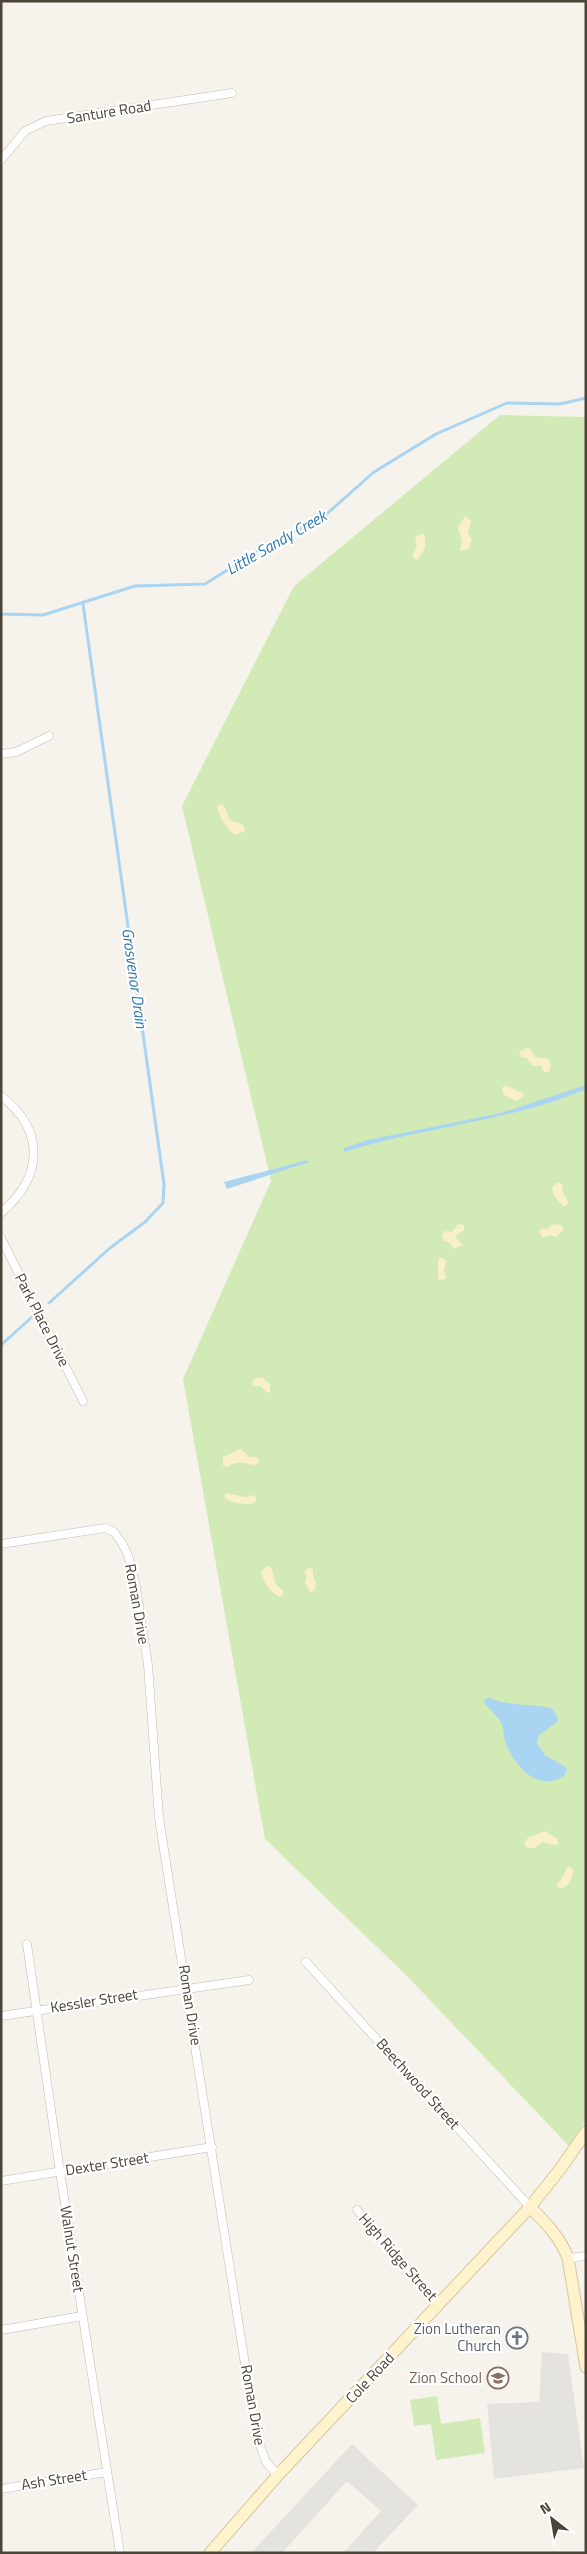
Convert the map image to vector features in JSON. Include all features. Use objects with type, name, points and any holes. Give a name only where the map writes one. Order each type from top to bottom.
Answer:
[{"type":"street","name":"Santure Road","points":[[1,160],[25,131],[46,121],[232,93]]},
{"type":"street","points":[[1,754],[16,752],[49,736]]},
{"type":"street","points":[[1,1096],[15,1107],[25,1119],[32,1141],[33,1156],[27,1186],[1,1213]]},
{"type":"street","name":"Park Place Drive","points":[[1,1238],[83,1401]]},
{"type":"street","name":"Roman Drive","points":[[1,1544],[105,1528],[114,1532],[128,1556],[136,1587],[148,1664],[159,1818],[188,1987],[256,2434],[266,2462],[278,2475]]},
{"type":"street","name":"Walnut Street","points":[[27,1944],[60,2172],[120,2553]]},
{"type":"street","name":"Beechwood Street","points":[[306,1962],[530,2207]]},
{"type":"street","name":"Kessler Street","points":[[1,2016],[188,1987],[249,1980]]},
{"type":"street","name":"Cole Road","points":[[210,2553],[278,2475],[530,2207],[561,2168],[586,2132]]},
{"type":"street","name":"Dexter Street","points":[[1,2180],[212,2147]]},
{"type":"street","points":[[530,2207],[554,2232],[563,2245],[568,2258],[586,2367]]},
{"type":"street","name":"High Ridge Street","points":[[357,2210],[439,2305]]},
{"type":"street","points":[[568,2258],[586,2256]]},
{"type":"street","points":[[1,2330],[82,2316]]},
{"type":"street","name":"Ash Street","points":[[1,2488],[107,2472]]},
{"type":"green space","points":[[500,415],[586,417],[586,2120],[569,2146],[406,1975],[265,1839],[183,1379],[271,1181],[182,806],[294,586]]},
{"type":"green space","points":[[437,2396],[441,2424],[480,2418],[485,2453],[436,2460],[431,2424],[414,2426],[410,2400]]},
{"type":"sand","points":[[465,516],[471,521],[468,533],[472,539],[468,549],[460,551],[462,542],[458,528]]},
{"type":"sand","points":[[423,533],[425,549],[416,561],[412,555],[417,545],[415,537]]},
{"type":"sand","points":[[221,804],[224,806],[230,820],[243,825],[245,831],[235,835],[229,830],[217,807]]},
{"type":"sand","points":[[527,1048],[530,1049],[535,1057],[548,1059],[551,1065],[549,1071],[544,1073],[541,1066],[533,1066],[527,1058],[521,1057],[519,1052]]},
{"type":"sand","points":[[505,1085],[523,1093],[524,1096],[516,1101],[503,1094],[502,1088]]},
{"type":"sand","points":[[557,1182],[562,1184],[563,1193],[569,1203],[564,1207],[555,1197],[552,1188]]},
{"type":"sand","points":[[458,1224],[464,1225],[464,1230],[455,1236],[462,1245],[454,1249],[450,1243],[443,1240],[442,1235],[445,1231],[452,1232]]},
{"type":"sand","points":[[552,1224],[561,1225],[564,1229],[556,1237],[549,1235],[542,1238],[539,1230],[544,1228],[547,1230]]},
{"type":"sand","points":[[440,1257],[447,1261],[444,1269],[446,1278],[442,1280],[438,1279],[438,1261]]},
{"type":"sand","points":[[256,1378],[263,1378],[270,1384],[270,1392],[267,1393],[261,1386],[253,1386],[252,1381]]},
{"type":"sand","points":[[240,1449],[250,1457],[257,1457],[259,1461],[257,1465],[236,1463],[228,1467],[223,1466],[223,1457]]},
{"type":"sand","points":[[226,1493],[245,1497],[254,1495],[257,1499],[253,1504],[238,1503],[224,1497]]},
{"type":"sand","points":[[267,1566],[272,1568],[275,1583],[284,1592],[280,1597],[267,1587],[264,1580],[261,1571]]},
{"type":"sand","points":[[310,1567],[313,1570],[313,1577],[316,1583],[315,1590],[310,1593],[305,1582],[307,1577],[304,1571]]},
{"type":"sand","points":[[545,1831],[558,1839],[558,1844],[542,1842],[535,1848],[527,1848],[524,1843],[528,1838]]},
{"type":"sand","points":[[568,1866],[573,1869],[571,1879],[568,1884],[559,1889],[556,1884],[561,1880]]},
{"type":"shaded area","points":[[542,2352],[568,2354],[584,2468],[494,2479],[487,2404],[539,2402]]},
{"type":"shaded area","points":[[352,2444],[418,2505],[373,2553],[343,2553],[381,2511],[347,2481],[282,2553],[251,2553]]},
{"type":"water","points":[[586,1085],[586,1089],[527,1109],[374,1143],[344,1152],[344,1148],[368,1140],[501,1113]]},
{"type":"water","points":[[308,1160],[309,1162],[227,1189],[224,1182]]},
{"type":"water","points":[[489,1697],[505,1703],[553,1709],[558,1719],[557,1722],[539,1735],[537,1743],[545,1755],[567,1768],[565,1775],[555,1780],[546,1781],[537,1779],[521,1768],[514,1760],[504,1739],[501,1722],[485,1704],[484,1701]]},
{"type":"waterway","name":"Little Sandy Creek","points":[[1,614],[43,615],[135,586],[205,584],[269,544],[321,519],[374,472],[436,434],[507,403],[560,404],[586,398]]},
{"type":"waterway","name":"Grosvenor Drain","points":[[49,1303],[110,1248],[145,1222],[163,1203],[164,1184],[83,604]]},
{"type":"waterway","name":"Grosvenor Drain","points":[[1,1345],[32,1317]]},
{"type":"place","name":"Zion Lutheran Church","points":[[517,2338]]},
{"type":"place","name":"Zion School","points":[[498,2378]]}]
